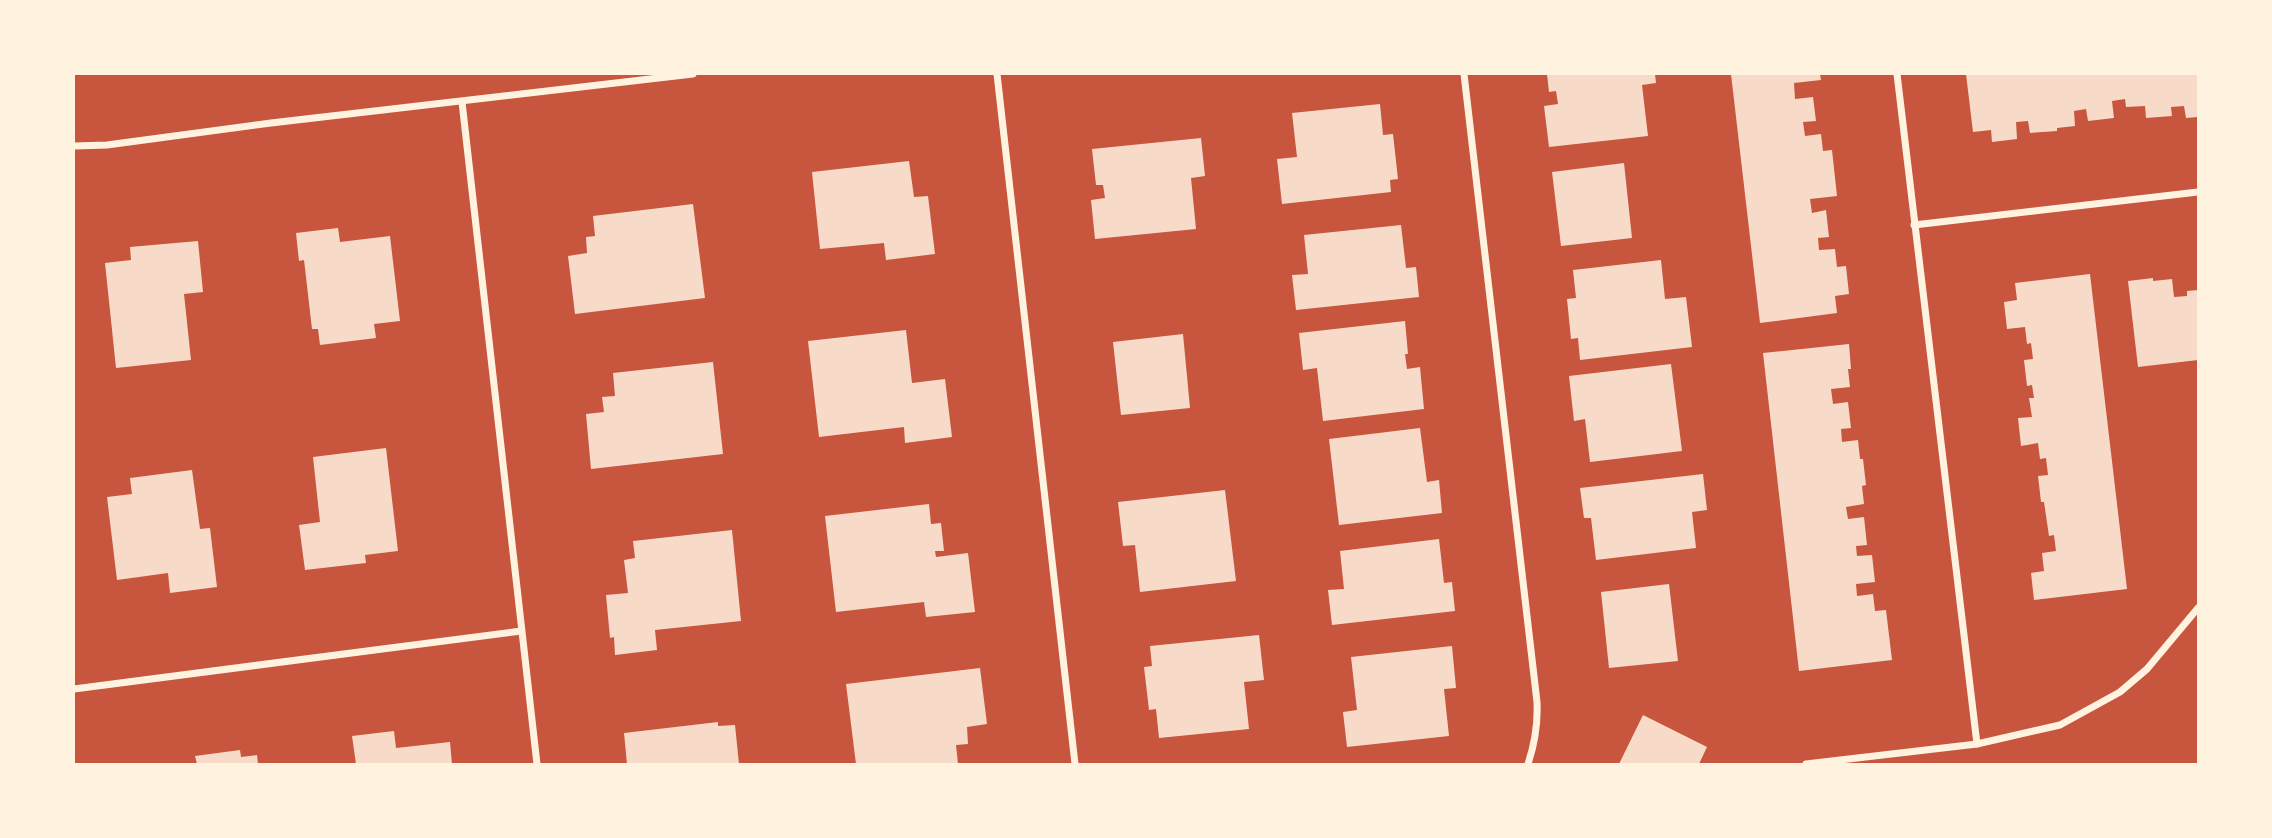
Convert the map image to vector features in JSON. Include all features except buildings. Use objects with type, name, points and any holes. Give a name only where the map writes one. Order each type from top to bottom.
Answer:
[{"type":"street","points":[[74,146],[107,145],[271,123],[693,74]]},
{"type":"street","points":[[997,74],[1075,765]]},
{"type":"street","points":[[1464,74],[1537,702],[1538,725],[1528,765]]},
{"type":"street","points":[[1896,74],[1977,744]]},
{"type":"street","points":[[462,102],[537,765]]},
{"type":"street","points":[[1914,225],[2199,192]]},
{"type":"street","points":[[1806,764],[1977,744],[2060,725],[2120,692],[2147,669],[2199,608]]},
{"type":"street","points":[[74,689],[521,631]]}]
